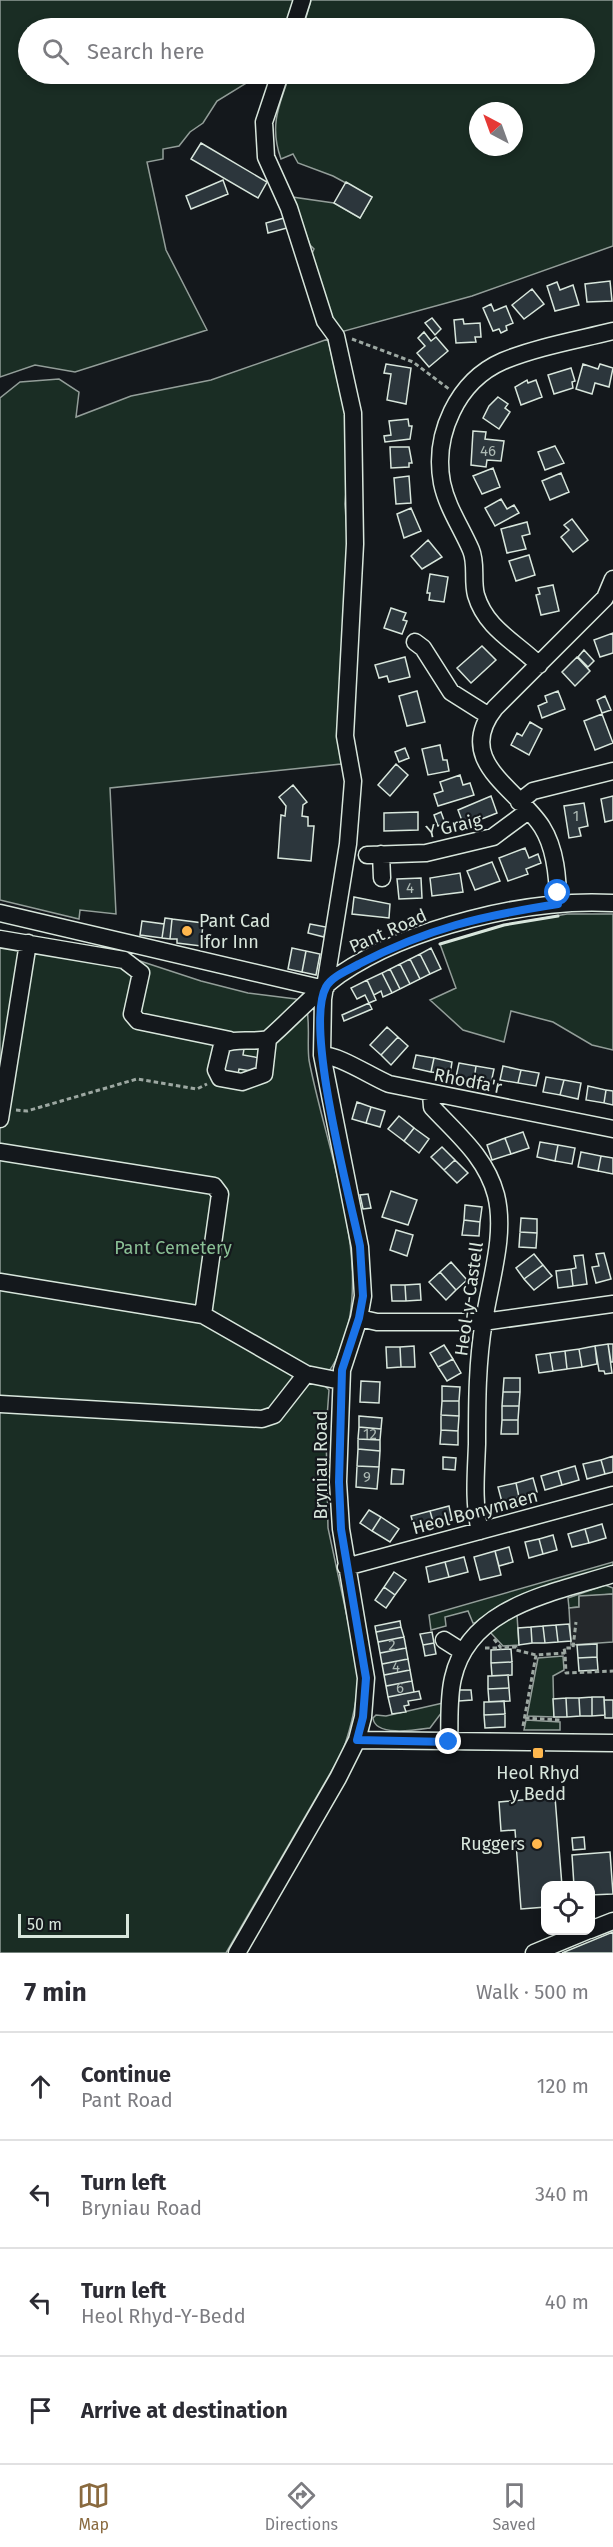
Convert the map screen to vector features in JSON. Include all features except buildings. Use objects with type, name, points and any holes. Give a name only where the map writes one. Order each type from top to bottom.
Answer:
[{"type":"street","points":[[296,18],[302,0]]},
{"type":"street","name":"Bryniau Road","points":[[237,1953],[338,1779],[357,1740],[364,1707],[366,1678],[346,1567],[341,1529],[339,1482],[340,1381],[359,1318],[363,1296],[360,1246],[322,1055],[321,1019],[348,844],[353,781],[345,736],[355,544],[353,412],[336,336],[325,321],[289,208],[266,157],[264,122],[277,84]]},
{"type":"street","points":[[539,665],[498,632],[480,606],[471,551],[448,502],[440,462],[441,442],[446,423],[460,397],[486,371],[501,362],[613,331]]},
{"type":"street","points":[[558,904],[554,856],[549,841],[524,806],[492,772],[485,760],[481,739],[489,716],[605,598],[613,579]]},
{"type":"street","points":[[415,642],[423,648],[452,692],[489,716]]},
{"type":"street","name":"Y Graig","points":[[382,878],[374,855],[426,853],[493,837],[524,806],[533,791],[613,771]]},
{"type":"street","name":"Pant Road","points":[[268,1039],[339,975],[416,937],[483,916],[558,904],[612,901]]},
{"type":"street","points":[[0,913],[316,987],[326,987]]},
{"type":"street","points":[[0,939],[124,960],[141,973],[132,1014],[138,1021],[230,1040],[256,1042],[268,1039],[264,1074],[242,1082],[231,1082],[220,1078],[216,1070],[222,1045],[230,1040]]},
{"type":"street","points":[[1,1114],[28,943]]},
{"type":"street","name":"Rhodfa'r","points":[[322,1055],[333,1055],[360,1072],[389,1084],[613,1129]]},
{"type":"street","name":"Heol-y-Castell","points":[[431,1094],[432,1107],[465,1139],[478,1158],[496,1194],[498,1232],[483,1322],[478,1372],[475,1502],[480,1531]]},
{"type":"street","points":[[0,1152],[214,1186],[220,1194],[202,1315]]},
{"type":"street","points":[[0,1282],[202,1315],[306,1374],[340,1381]]},
{"type":"street","points":[[359,1318],[377,1322],[483,1322],[613,1304]]},
{"type":"street","points":[[0,1404],[262,1419],[274,1415],[306,1374]]},
{"type":"street","name":"Heol Bonymaen","points":[[346,1567],[613,1495]]},
{"type":"street","points":[[449,1742],[450,1692],[453,1677],[463,1652],[483,1626],[498,1615],[533,1600],[613,1574]]},
{"type":"street","points":[[444,1640],[463,1652]]},
{"type":"street","points":[[357,1740],[613,1743]]},
{"type":"street","points":[[595,1928],[613,1921]]},
{"type":"street","points":[[534,1953],[578,1935]]},
{"type":"path","points":[[336,336],[356,340],[413,362],[460,397]]},
{"type":"path","points":[[1,1114],[27,1110],[137,1079],[197,1089],[218,1074]]},
{"type":"path","points":[[576,1622],[573,1648],[564,1648],[566,1673],[613,1671]]},
{"type":"path","points":[[494,1639],[501,1648]]},
{"type":"path","points":[[484,1648],[516,1647],[516,1650],[536,1655],[565,1653]]},
{"type":"path","points":[[521,1733],[536,1655]]},
{"type":"path","points":[[525,1718],[561,1720]]},
{"type":"green space","points":[[0,0],[297,0],[291,18],[18,18],[18,84],[245,84],[217,101],[203,123],[190,132],[179,146],[163,149],[163,159],[147,162],[166,250],[207,330],[75,372],[35,365],[0,377]]},
{"type":"green space","points":[[311,0],[613,0],[613,246],[472,296],[341,332],[333,320],[310,258],[314,249],[310,245],[292,197],[334,203],[360,218],[372,197],[333,176],[298,163],[293,154],[281,159],[277,147],[277,116],[287,84],[595,84],[595,18],[306,18]]},
{"type":"green space","points":[[328,339],[345,414],[348,466],[345,504],[348,552],[338,717],[341,764],[110,788],[116,914],[80,910],[79,919],[0,900],[0,398],[20,382],[59,379],[79,392],[76,417],[131,396],[211,380]]},
{"type":"green space","points":[[567,914],[613,914],[613,1050],[592,1045],[553,1022],[511,1011],[504,1042],[463,1030],[430,1000],[456,988],[440,944],[504,925]]},
{"type":"green space","name":"Pant Cemetery","points":[[0,935],[134,959],[201,981],[248,993],[296,999],[307,1010],[309,1060],[344,1207],[353,1283],[350,1318],[340,1351],[326,1374],[325,1386],[329,1390],[326,1431],[328,1528],[358,1668],[357,1690],[352,1722],[342,1753],[226,1953],[0,1953]]},
{"type":"green space","points":[[613,1562],[613,1566],[497,1607],[475,1623],[468,1611],[445,1617],[446,1626],[431,1630],[429,1615]]},
{"type":"green space","points":[[605,1585],[613,1588],[613,1594],[579,1597],[579,1607],[569,1608],[568,1598]]},
{"type":"green space","points":[[517,1615],[519,1645],[503,1646],[489,1631]]},
{"type":"green space","points":[[563,1656],[564,1670],[553,1676],[554,1717],[527,1716],[538,1658]]},
{"type":"green space","points":[[443,1703],[442,1712],[430,1728],[406,1731],[388,1730],[375,1724],[373,1718],[376,1715],[386,1716]]},
{"type":"green space","points":[[526,1720],[560,1722],[560,1730],[524,1730]]},
{"type":"shaded area","points":[[613,1594],[613,1642],[571,1645],[569,1608],[579,1607],[579,1596]]},
{"type":"wall","points":[[440,944],[504,925],[558,916]]},
{"type":"place","name":"Pant Cad Ifor Inn","points":[[187,931]]},
{"type":"place","name":"Heol Rhyd y Bedd","points":[[538,1753]]},
{"type":"place","name":"Ruggers","points":[[537,1844]]},
{"type":"route","points":[[449,1742],[364,1742],[357,1740],[363,1717],[366,1678],[341,1529],[339,1441],[340,1381],[359,1318],[363,1296],[362,1270],[360,1246],[326,1084],[322,1055],[323,999],[326,987],[339,975],[416,937],[483,916],[558,904],[558,893]]}]
